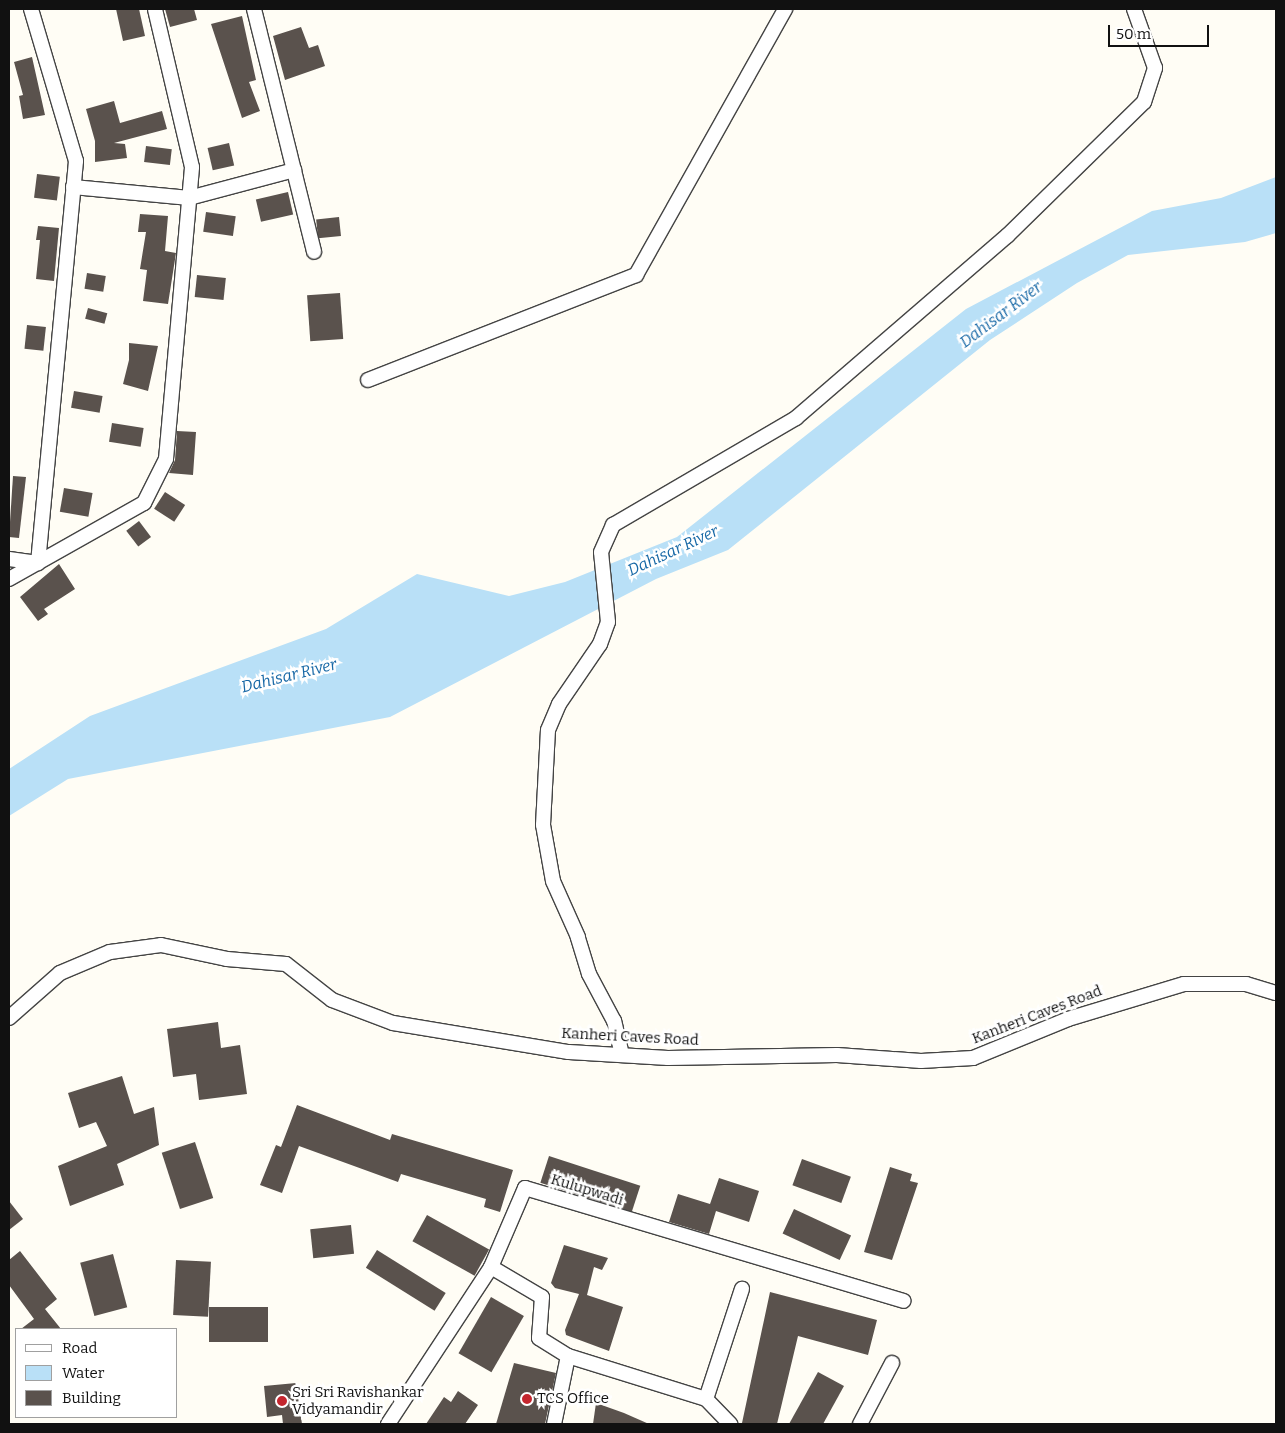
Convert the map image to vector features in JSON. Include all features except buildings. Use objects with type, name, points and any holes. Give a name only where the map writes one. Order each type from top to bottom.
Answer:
[{"type":"street","points":[[31,9],[76,160],[38,563]]},
{"type":"street","points":[[9,579],[144,503],[166,459],[192,167],[155,9]]},
{"type":"street","points":[[254,9],[314,252]]},
{"type":"street","points":[[368,380],[636,275],[785,9]]},
{"type":"street","points":[[622,1055],[614,1021],[589,974],[578,937],[553,881],[543,825],[548,730],[559,704],[600,644],[608,622],[601,552],[613,525],[796,418],[1007,236],[1144,102],[1155,68],[1134,9]]},
{"type":"street","points":[[73,187],[189,198],[294,170]]},
{"type":"street","points":[[9,559],[38,563]]},
{"type":"street","name":"Kanheri Caves Road","points":[[9,1018],[60,973],[110,952],[161,945],[228,959],[286,964],[332,1000],[393,1023],[569,1052],[622,1055],[837,1056],[921,1061],[973,1058],[1068,1019],[1184,984],[1246,984],[1276,993]]},
{"type":"street","name":"Kulupwadi","points":[[388,1424],[491,1267],[525,1188],[903,1301]]},
{"type":"street","points":[[491,1267],[542,1297],[538,1338],[568,1356],[706,1399],[730,1424]]},
{"type":"street","points":[[706,1399],[742,1289]]},
{"type":"street","points":[[554,1424],[568,1356]]},
{"type":"street","points":[[860,1424],[892,1363]]},
{"type":"water","name":"Dahisar River","points":[[1276,177],[1276,233],[1245,242],[1128,255],[1077,283],[990,340],[728,550],[656,579],[390,717],[68,779],[9,816],[9,769],[90,716],[326,629],[417,574],[509,596],[565,582],[677,537],[966,309],[1152,211],[1221,198]]},
{"type":"place","name":"TCS Office","points":[[527,1399]]},
{"type":"place","name":"Sri Sri Ravishankar Vidyamandir","points":[[282,1401]]}]
